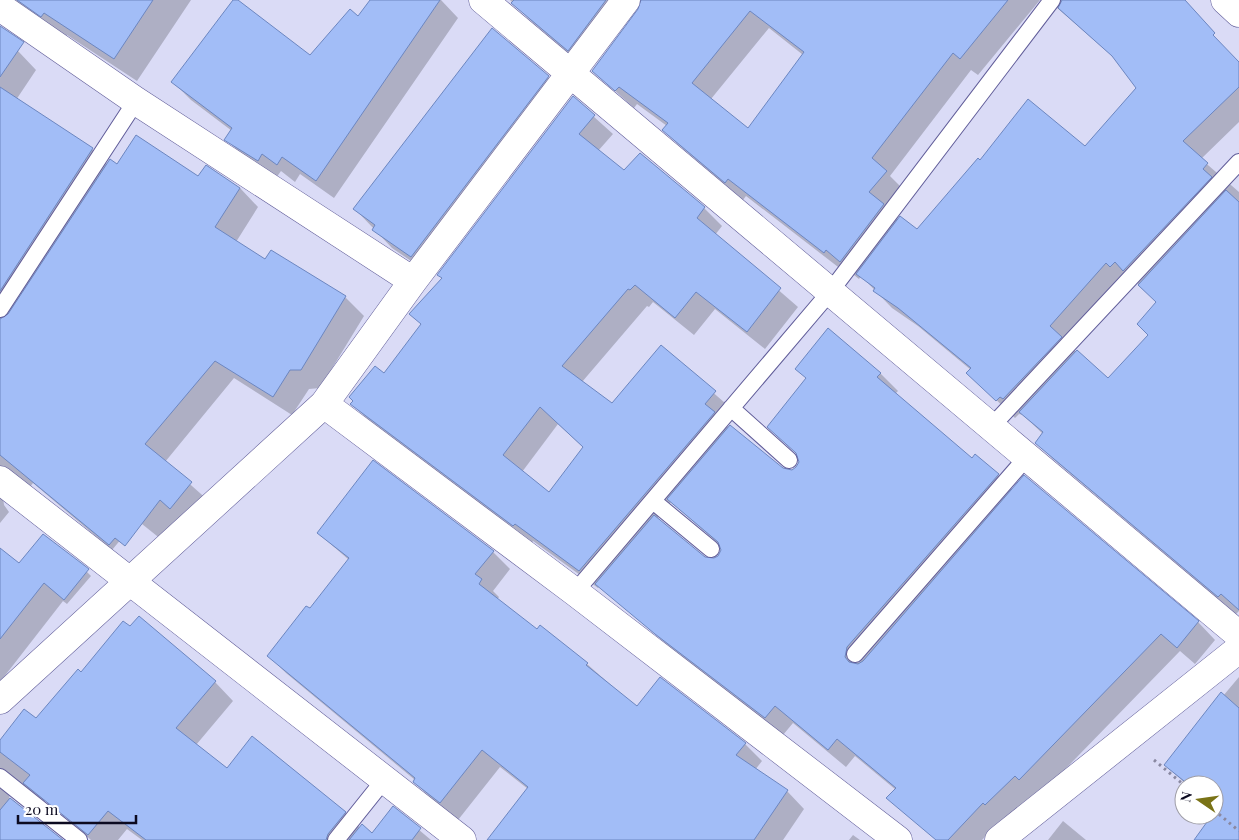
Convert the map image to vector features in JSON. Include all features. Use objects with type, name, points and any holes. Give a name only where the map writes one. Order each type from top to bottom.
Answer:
[{"type":"street","points":[[483,0],[1239,635]]},
{"type":"street","points":[[0,700],[324,404],[413,281],[626,0]]},
{"type":"street","points":[[1226,0],[1239,13]]},
{"type":"street","points":[[0,7],[136,102],[413,281]]},
{"type":"street","points":[[324,404],[575,592],[898,840]]},
{"type":"street","points":[[0,480],[462,840]]},
{"type":"street","points":[[999,840],[1239,649]]},
{"type":"lane","points":[[575,592],[830,292],[1052,0]]},
{"type":"lane","points":[[0,308],[136,102]]},
{"type":"lane","points":[[991,427],[1239,162]]},
{"type":"lane","points":[[731,408],[789,460]]},
{"type":"lane","points":[[855,654],[1027,457]]},
{"type":"lane","points":[[653,501],[711,549]]},
{"type":"lane","points":[[0,777],[79,840]]},
{"type":"lane","points":[[336,840],[384,780]]},
{"type":"path","points":[[1224,818],[1239,831]]},
{"type":"building","points":[[17,0],[153,0],[114,59],[44,13],[41,17]]},
{"type":"building","points":[[233,0],[238,0],[310,55],[350,9],[358,16],[370,0],[440,0],[316,181],[282,157],[277,165],[262,154],[258,161],[224,140],[232,128],[171,82]]},
{"type":"building","points":[[514,0],[606,0],[568,51],[511,3]]},
{"type":"building","points":[[641,0],[1008,0],[960,59],[953,53],[872,158],[887,171],[869,192],[884,204],[840,262],[826,250],[824,253],[728,179],[725,183],[662,130],[668,123],[619,87],[615,91],[592,71],[638,9]],"holes":[[[750,11],[804,52],[748,128],[692,83]]]},
{"type":"building","points":[[1062,0],[1185,0],[1215,33],[1213,35],[1239,62],[1239,87],[1183,141],[1208,163],[1203,169],[1212,177],[1123,271],[1115,262],[1110,267],[1106,263],[1050,326],[1062,337],[1003,399],[1000,397],[996,401],[966,373],[971,368],[898,308],[873,291],[875,288],[856,274],[900,216],[917,229],[978,158],[980,160],[1028,99],[1085,146],[1136,88],[1112,56],[1058,8]]},
{"type":"building","points":[[0,26],[24,42],[0,77]]},
{"type":"building","points":[[492,28],[549,76],[411,257],[372,230],[375,225],[353,209]]},
{"type":"building","points":[[0,87],[93,148],[0,291]]},
{"type":"building","points":[[573,96],[595,115],[579,134],[624,170],[640,153],[705,207],[697,218],[781,288],[747,332],[696,292],[675,318],[635,285],[630,290],[628,289],[562,366],[612,403],[661,345],[716,391],[705,404],[715,412],[579,571],[515,524],[513,526],[350,404],[353,401],[349,397],[375,366],[384,373],[421,324],[409,314],[442,278],[437,275]],"holes":[[[540,407],[583,447],[549,492],[503,455]]]},
{"type":"building","points":[[136,135],[198,176],[206,165],[240,188],[215,227],[265,259],[271,250],[346,296],[301,370],[290,370],[273,397],[215,361],[145,444],[192,482],[170,509],[160,500],[125,546],[115,538],[109,545],[0,455],[0,319],[8,314],[110,159],[117,164]]},
{"type":"building","points":[[1226,190],[1239,202],[1239,610],[1221,594],[1218,597],[1035,443],[1043,432],[1019,412],[1077,350],[1108,378],[1148,335],[1137,324],[1156,302],[1138,285]]},
{"type":"building","points":[[828,328],[881,373],[877,377],[972,458],[975,454],[999,474],[847,647],[845,657],[849,662],[858,664],[863,661],[1024,475],[1199,621],[1177,648],[1161,634],[1019,780],[1015,776],[985,805],[983,803],[948,840],[936,840],[886,798],[896,788],[837,739],[828,750],[775,706],[765,718],[655,634],[595,584],[654,515],[705,557],[714,558],[718,556],[721,550],[718,542],[667,499],[730,425],[783,468],[792,470],[796,467],[799,462],[796,453],[767,427],[806,378],[795,369]]},
{"type":"building","points":[[373,460],[494,551],[475,574],[482,579],[479,584],[537,629],[540,625],[588,663],[586,665],[637,706],[660,677],[746,743],[736,755],[788,790],[754,840],[487,840],[528,787],[482,750],[440,803],[413,782],[415,778],[267,656],[306,606],[310,608],[349,558],[317,533]]},
{"type":"building","points":[[43,534],[89,569],[64,600],[44,583],[0,639],[0,548],[19,563]]},
{"type":"building","points":[[139,616],[216,681],[176,728],[227,768],[252,736],[346,812],[328,834],[326,840],[146,840],[108,811],[88,835],[23,783],[30,775],[0,752],[0,740],[24,709],[36,718],[78,669],[81,672],[123,621],[130,626]]},
{"type":"building","points":[[1221,692],[1239,708],[1239,840],[1194,840],[1205,825],[1224,825],[1224,775],[1176,775],[1164,765]]},
{"type":"building","points":[[10,798],[63,840],[0,840],[0,810]]},
{"type":"building","points":[[393,806],[421,828],[412,840],[349,840],[362,824],[372,833]]}]
